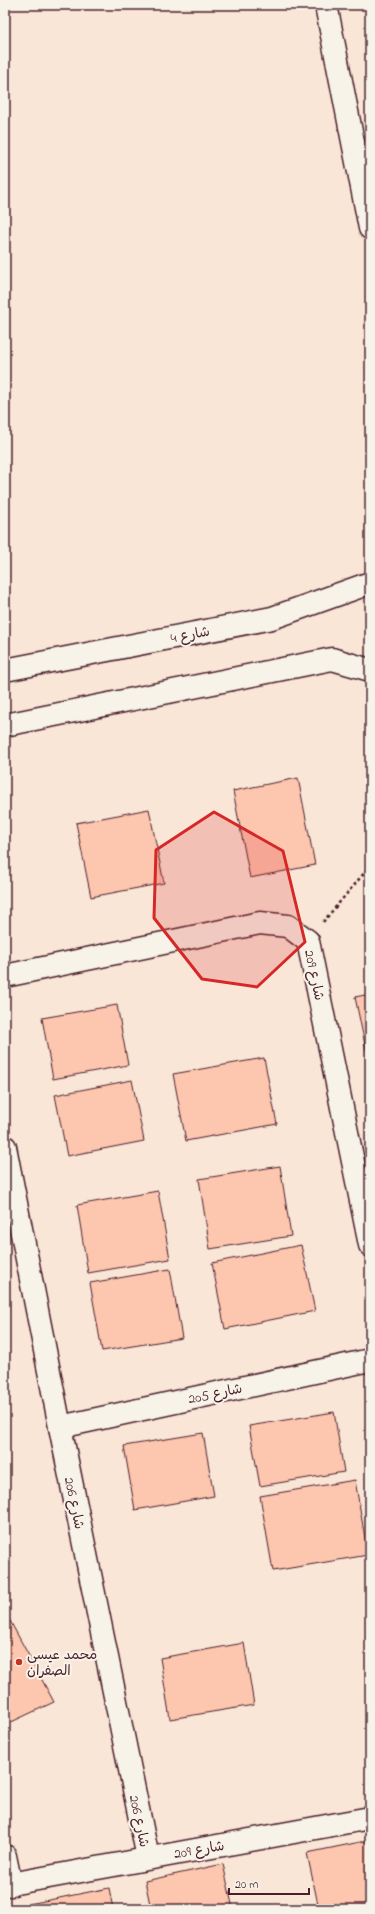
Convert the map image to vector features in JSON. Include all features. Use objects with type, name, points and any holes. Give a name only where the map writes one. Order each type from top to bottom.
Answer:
[{"type":"street","points":[[326,5],[370,228]]},
{"type":"street","name":"شارع 4","points":[[5,670],[272,618],[370,583]]},
{"type":"street","points":[[5,725],[332,659],[370,670]]},
{"type":"street","name":"شارع 209","points":[[5,976],[260,923],[288,926],[308,941],[370,1245]]},
{"type":"street","name":"شارع 206","points":[[5,1147],[60,1427],[148,1858]]},
{"type":"street","name":"شارع 205","points":[[60,1427],[370,1360]]},
{"type":"street","name":"شارع 209","points":[[8,1885],[370,1818]]},
{"type":"street","points":[[5,1856],[8,1885]]},
{"type":"path","points":[[308,941],[370,866]]},
{"type":"highlighted area","points":[[214,812],[283,851],[305,942],[257,987],[202,979],[154,918],[156,850]]},
{"type":"building","points":[[298,778],[315,865],[250,878],[233,791]]},
{"type":"building","points":[[149,809],[164,883],[91,897],[76,823]]},
{"type":"building","points":[[370,994],[370,1059],[368,1059],[355,997]]},
{"type":"building","points":[[117,1005],[128,1065],[53,1079],[42,1018]]},
{"type":"building","points":[[264,1058],[277,1124],[186,1141],[173,1074]]},
{"type":"building","points":[[132,1080],[144,1141],[67,1156],[55,1095]]},
{"type":"building","points":[[280,1166],[291,1236],[210,1249],[199,1179]]},
{"type":"building","points":[[158,1191],[170,1259],[88,1273],[77,1205]]},
{"type":"building","points":[[301,1245],[315,1311],[225,1329],[212,1263]]},
{"type":"building","points":[[170,1269],[182,1338],[102,1351],[90,1283]]},
{"type":"building","points":[[334,1412],[344,1472],[260,1486],[249,1426]]},
{"type":"building","points":[[203,1433],[214,1496],[135,1510],[124,1446]]},
{"type":"building","points":[[355,1480],[368,1555],[273,1571],[260,1496]]},
{"type":"building","name":"محمد عيسى الصفران","points":[[9,1619],[54,1702],[5,1725],[5,1622]]},
{"type":"building","points":[[244,1643],[254,1705],[170,1719],[160,1658]]},
{"type":"building","points":[[370,1840],[370,1909],[319,1909],[307,1853]]},
{"type":"building","points":[[223,1864],[233,1909],[151,1909],[145,1881]]},
{"type":"building","points":[[109,1888],[113,1909],[30,1909],[29,1904]]},
{"type":"place","name":"محمد عيسى الصفران","points":[[19,1662]]}]
